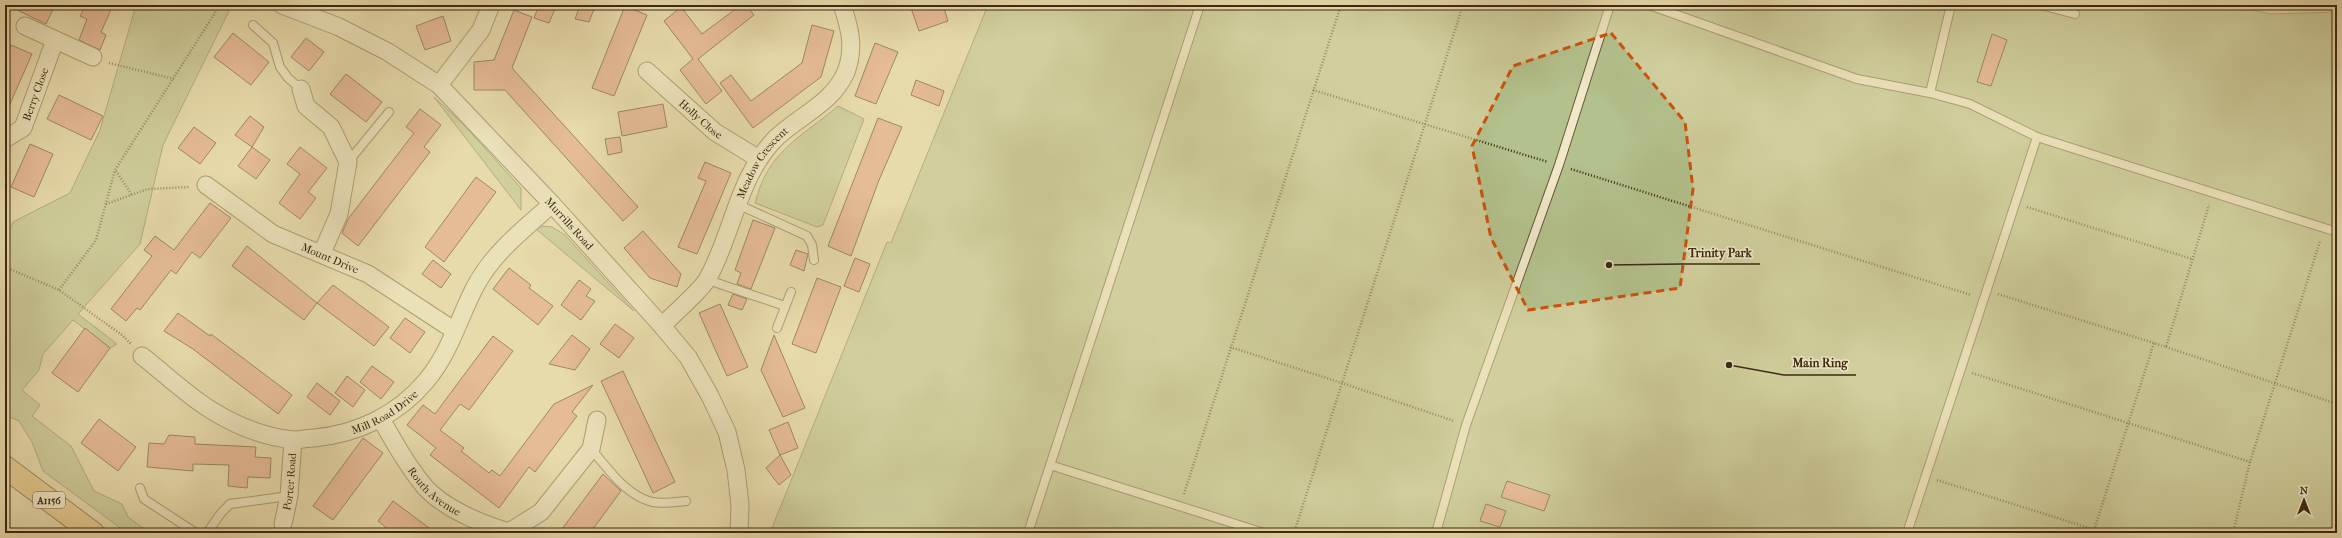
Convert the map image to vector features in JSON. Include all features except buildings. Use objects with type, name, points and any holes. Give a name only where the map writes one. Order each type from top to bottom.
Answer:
[{"type":"main road","name":"A1156","points":[[5,467],[93,533]]},
{"type":"street","name":"Murrills Road","points":[[282,5],[339,27],[388,52],[439,86],[552,204],[662,326],[688,357],[710,396],[727,432],[736,470],[740,505],[739,533]]},
{"type":"street","points":[[439,86],[481,30],[491,5]]},
{"type":"street","name":"Meadow Crescent","points":[[662,326],[708,280],[737,204],[759,158],[777,138],[817,108],[835,91],[846,72],[852,50],[851,29],[842,5]]},
{"type":"street","points":[[25,26],[93,57]]},
{"type":"street","name":"Berry Close","points":[[5,139],[23,128],[55,40]]},
{"type":"street","name":"Holly Close","points":[[647,72],[714,132],[759,158]]},
{"type":"street","points":[[301,89],[306,106],[331,127],[348,162],[339,214],[322,254]]},
{"type":"street","name":"Mount Drive","points":[[206,185],[273,234],[368,274],[455,331]]},
{"type":"street","name":"Mill Road Drive","points":[[142,356],[211,410],[251,430],[293,440],[325,437],[355,430],[381,419],[408,400],[427,381],[443,356],[476,284],[495,256],[552,204]]},
{"type":"street","name":"Routh Avenue","points":[[381,419],[425,487],[455,510],[481,524],[509,533],[541,512],[591,449],[597,420]]},
{"type":"street","name":"Porter Road","points":[[281,528],[289,496],[293,440]]},
{"type":"lane","points":[[1028,533],[1200,5]]},
{"type":"lane","points":[[1436,533],[1466,426],[1559,165],[1610,5]]},
{"type":"lane","points":[[1649,5],[1857,79],[1930,93],[1970,104],[2037,137],[2213,194],[2337,232]]},
{"type":"lane","points":[[1930,93],[1951,5]]},
{"type":"lane","points":[[2041,5],[2075,14]]},
{"type":"lane","points":[[253,25],[273,43],[280,67],[288,78],[301,89]]},
{"type":"lane","points":[[348,162],[389,112]]},
{"type":"lane","points":[[1907,533],[1960,370],[1988,291],[2037,137]]},
{"type":"lane","points":[[737,204],[807,236],[812,245],[814,260]]},
{"type":"lane","points":[[708,280],[784,306]]},
{"type":"lane","points":[[777,328],[784,306],[791,292]]},
{"type":"lane","points":[[591,449],[628,490],[642,498],[653,502],[686,501]]},
{"type":"lane","points":[[1050,465],[1264,533]]},
{"type":"lane","points":[[140,488],[144,498],[196,533]]},
{"type":"lane","points":[[207,533],[221,513],[230,504],[289,496]]},
{"type":"path","points":[[59,290],[96,240],[115,170],[220,5]]},
{"type":"path","points":[[1180,506],[1341,5]]},
{"type":"path","points":[[1294,533],[1464,5]]},
{"type":"path","points":[[93,57],[118,67],[174,79]]},
{"type":"path","points":[[1313,90],[1559,165],[1985,300]]},
{"type":"path","points":[[115,170],[132,195]]},
{"type":"path","points":[[106,204],[148,189],[206,185]]},
{"type":"path","points":[[2166,347],[2213,194]]},
{"type":"path","points":[[2016,203],[2192,259]]},
{"type":"path","points":[[2232,533],[2250,462],[2324,228]]},
{"type":"path","points":[[5,267],[59,290],[122,335],[142,356]]},
{"type":"path","points":[[1988,291],[2154,343],[2337,404]]},
{"type":"path","points":[[2094,530],[2154,343]]},
{"type":"path","points":[[1230,347],[1342,383],[1466,426]]},
{"type":"path","points":[[1960,370],[2250,462]]},
{"type":"path","points":[[1925,476],[2105,533]]},
{"type":"highlighted area","points":[[1611,33],[1685,122],[1693,189],[1680,288],[1528,310],[1491,238],[1472,146],[1513,66]]},
{"type":"green space","points":[[136,5],[232,5],[163,145],[140,244],[78,314],[117,344],[110,348],[73,320],[43,354],[39,370],[22,390],[40,405],[32,416],[71,446],[94,491],[122,504],[128,517],[150,533],[127,533],[43,471],[32,442],[19,421],[5,415],[5,240],[13,222],[70,193],[100,130]]},
{"type":"green space","points":[[988,5],[2228,5],[2271,14],[2337,12],[2337,533],[770,533],[887,242],[891,243]]},
{"type":"green space","points":[[434,97],[463,124],[521,188],[521,210]]},
{"type":"green space","points":[[838,106],[864,119],[823,225],[817,227],[755,203],[764,177],[780,154]]},
{"type":"green space","points":[[541,226],[552,227],[565,235],[634,311],[536,229]]},
{"type":"place","name":"Trinity Park","points":[[1609,265]]},
{"type":"place","name":"Main Ring","points":[[1729,365]]}]
